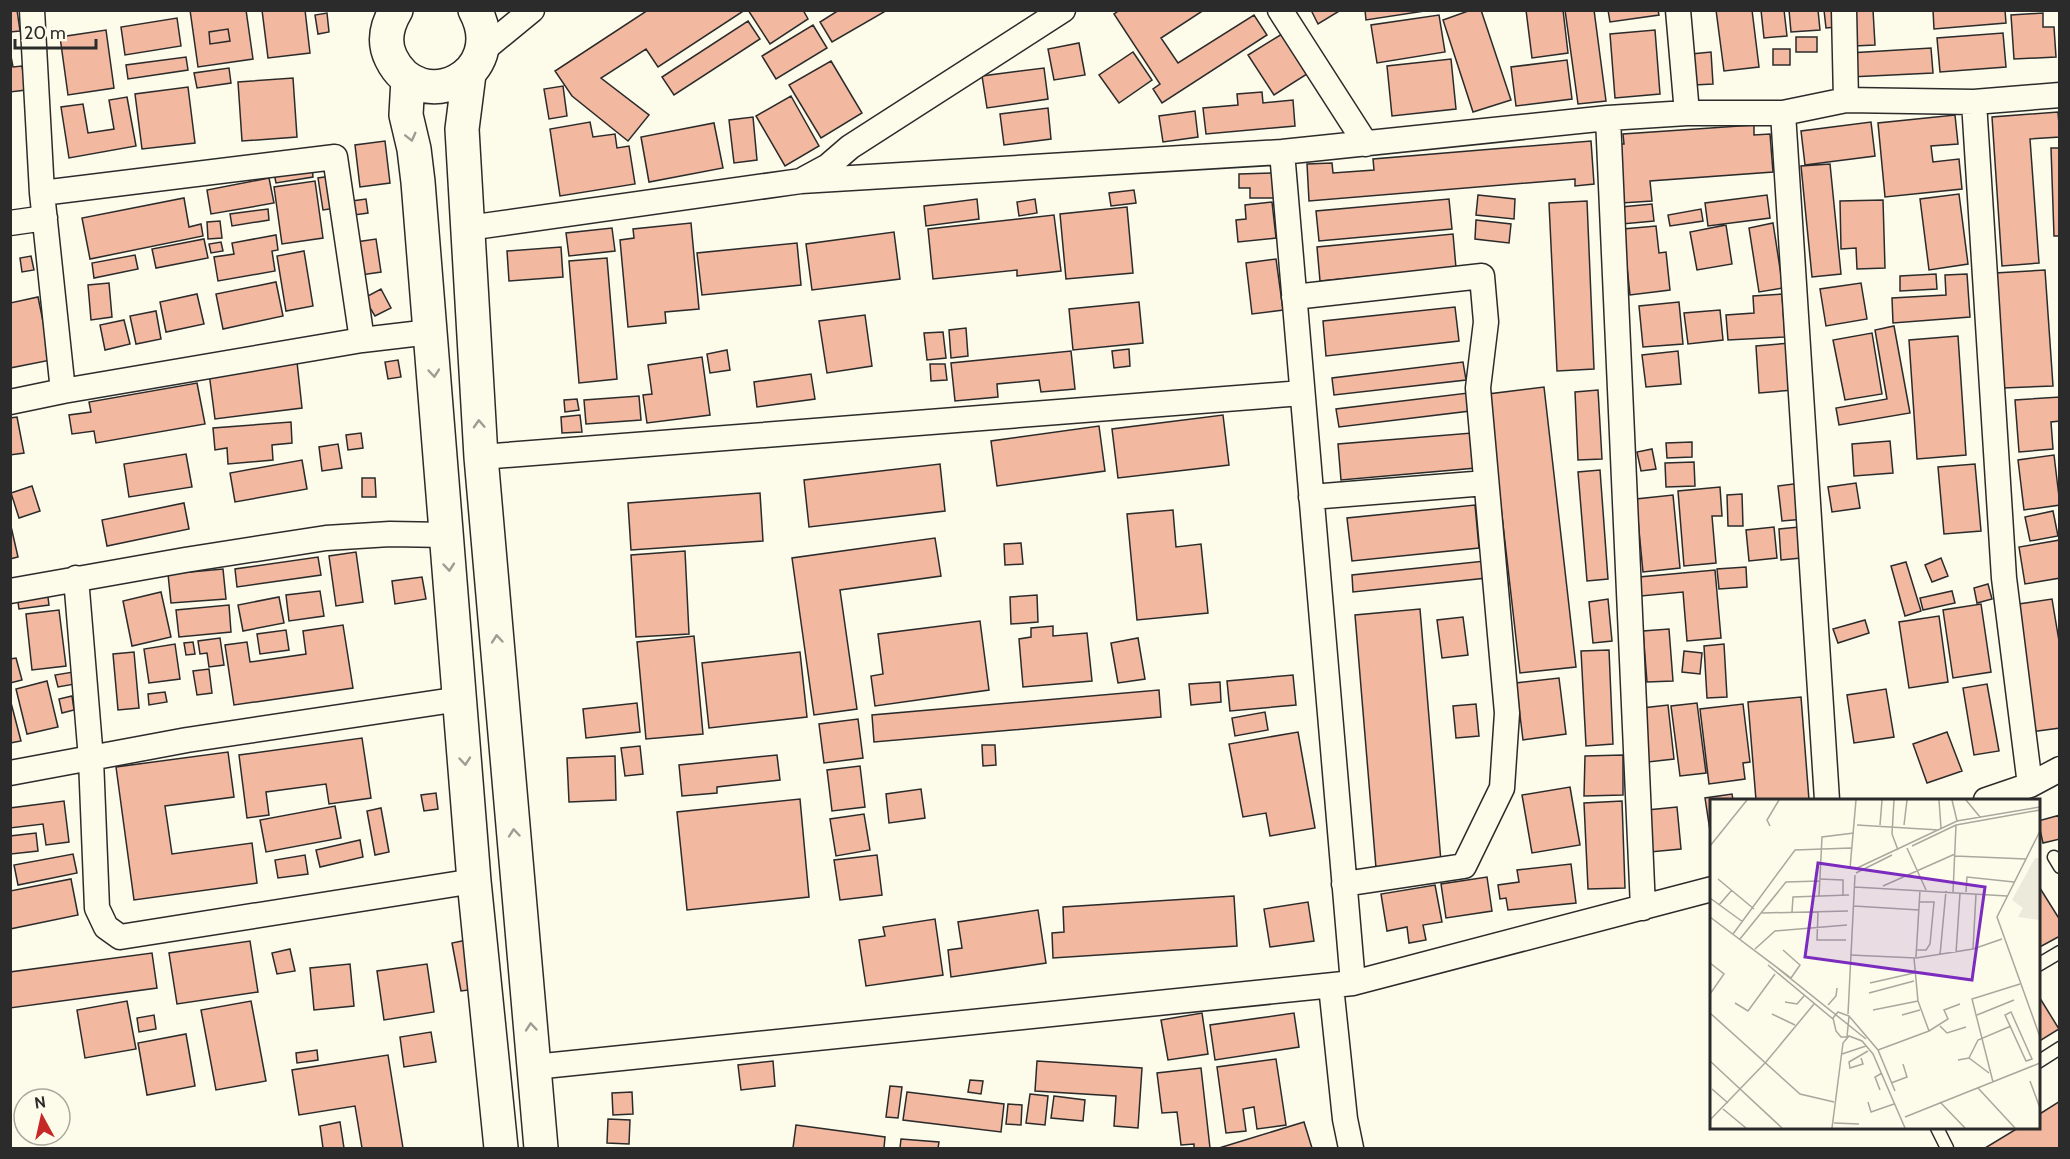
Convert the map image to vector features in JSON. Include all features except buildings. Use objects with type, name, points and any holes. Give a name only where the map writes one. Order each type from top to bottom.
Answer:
[{"type":"highway","points":[[396,10],[390,19],[386,36],[388,52],[396,68],[408,79],[423,86],[440,87],[455,82],[475,63]]},
{"type":"highway","points":[[475,10],[481,22],[484,37],[475,63],[462,129],[481,457],[541,1149]]},
{"type":"highway","points":[[408,79],[406,115],[414,149],[474,881],[501,1149]]},
{"type":"street","points":[[32,10],[42,193],[63,391]]},
{"type":"street","points":[[475,63],[532,10]]},
{"type":"street","points":[[801,181],[828,166],[850,147],[1063,10]]},
{"type":"street","points":[[1280,10],[1366,144]]},
{"type":"street","points":[[1678,10],[1687,113]]},
{"type":"street","points":[[1844,10],[1846,100]]},
{"type":"street","points":[[468,228],[801,181],[1282,152],[1608,118],[1687,113],[1783,113],[1846,100],[1974,102],[2060,95]]},
{"type":"street","points":[[1974,102],[2004,578],[2030,785]]},
{"type":"street","points":[[1783,113],[1827,799]]},
{"type":"street","points":[[1608,118],[1642,908]]},
{"type":"street","points":[[1282,152],[1344,884],[1342,984],[1345,1119],[1352,1149]]},
{"type":"street","points":[[42,193],[335,157],[362,340]]},
{"type":"street","points":[[10,223],[45,218]]},
{"type":"street","points":[[1294,297],[1482,276],[1486,322],[1478,388],[1507,712],[1502,788],[1464,866],[1344,884]]},
{"type":"street","points":[[10,402],[362,340],[430,332]]},
{"type":"street","points":[[481,457],[1302,393]]},
{"type":"street","points":[[1311,497],[1486,483]]},
{"type":"street","points":[[10,591],[76,578],[326,538],[390,534],[447,535]]},
{"type":"street","points":[[76,578],[91,759],[97,908],[106,927],[120,937],[474,881]]},
{"type":"street","points":[[10,773],[188,740],[460,699]]},
{"type":"street","points":[[1992,799],[2030,785],[2060,769]]},
{"type":"street","points":[[534,1067],[1342,984],[1710,890]]},
{"type":"lane","points":[[2040,963],[2060,952]]},
{"type":"lane","points":[[2040,1061],[2060,1048]]},
{"type":"lane","points":[[1937,1129],[1947,1149]]}]
